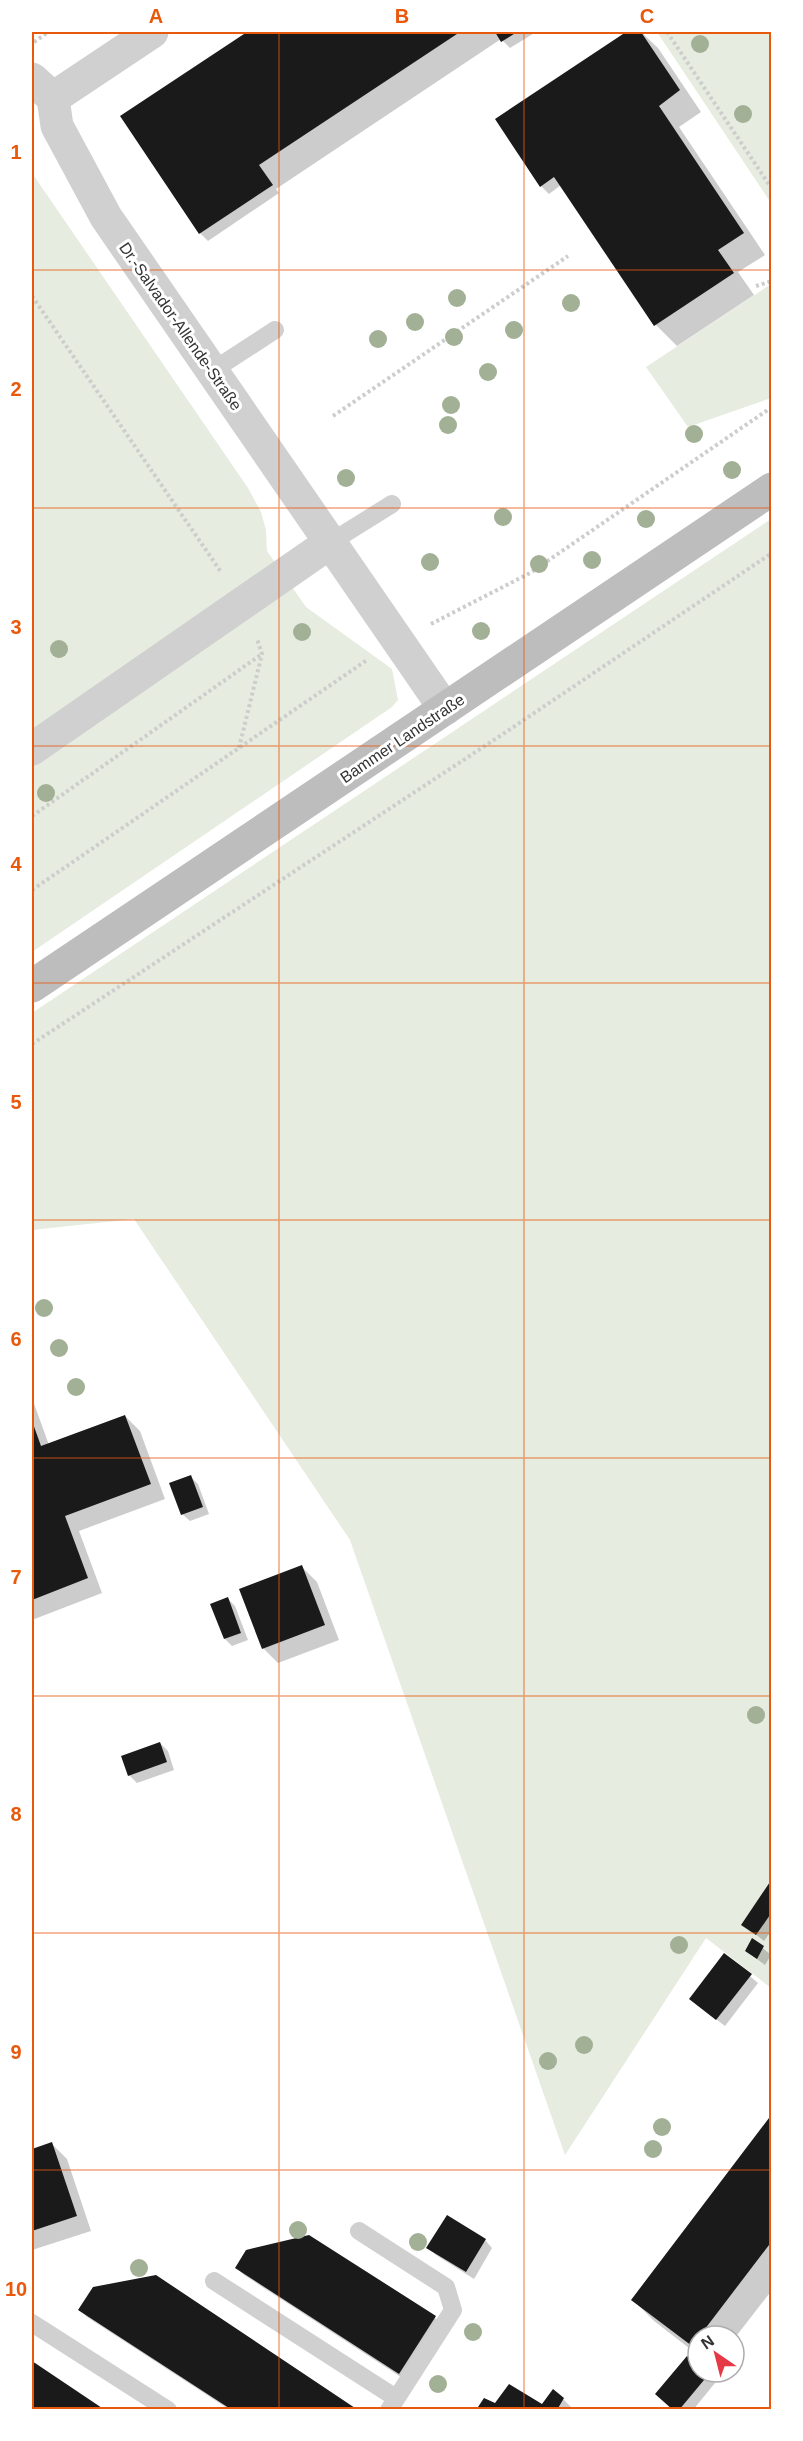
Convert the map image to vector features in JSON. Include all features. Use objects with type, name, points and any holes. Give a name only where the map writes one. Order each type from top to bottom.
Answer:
[{"type":"main road","name":"Bammer Landstraße","points":[[32,986],[445,709],[768,485]]},
{"type":"street","points":[[42,88],[152,32]]},
{"type":"street","name":"Dr.-Salvador-Allende-Straße","points":[[42,88],[57,126],[106,217],[445,709]]},
{"type":"street","points":[[32,749],[331,542]]},
{"type":"lane","points":[[212,371],[275,330]]},
{"type":"lane","points":[[331,542],[392,504]]},
{"type":"lane","points":[[214,2281],[392,2404],[453,2310],[446,2287],[359,2231]]},
{"type":"lane","points":[[32,2323],[168,2409]]},
{"type":"path","points":[[32,44],[48,32]]},
{"type":"path","points":[[667,32],[771,189]]},
{"type":"path","points":[[333,416],[568,256]]},
{"type":"path","points":[[756,286],[771,281]]},
{"type":"path","points":[[32,296],[243,604],[262,654],[239,749]]},
{"type":"path","points":[[32,890],[398,639],[530,573],[771,407]]},
{"type":"path","points":[[32,1044],[496,738],[771,553]]},
{"type":"path","points":[[32,816],[262,654]]},
{"type":"shaded area","points":[[657,32],[771,32],[771,203]]},
{"type":"shaded area","points":[[32,173],[248,488],[261,512],[266,530],[267,551],[306,607],[392,669],[398,700],[392,707],[32,952]]},
{"type":"shaded area","points":[[771,284],[771,398],[688,427],[646,367]]},
{"type":"shaded area","points":[[771,519],[771,1988],[706,1938],[565,2155],[350,1540],[134,1219],[32,1230],[32,1013]]},
{"type":"building","points":[[247,32],[460,32],[259,165],[273,185],[199,234],[120,116]]},
{"type":"building","points":[[495,32],[517,32],[501,42]]},
{"type":"building","points":[[626,32],[641,32],[680,90],[659,106],[744,233],[718,250],[734,273],[654,326],[554,177],[540,187],[495,119]]},
{"type":"building","points":[[125,1415],[151,1484],[65,1516],[88,1578],[32,1600],[32,1421],[41,1446]]},
{"type":"building","points":[[191,1475],[203,1507],[181,1515],[169,1483]]},
{"type":"building","points":[[302,1565],[325,1625],[262,1649],[239,1589]]},
{"type":"building","points":[[228,1597],[241,1633],[224,1639],[210,1604]]},
{"type":"building","points":[[160,1742],[167,1762],[128,1776],[121,1756]]},
{"type":"building","points":[[772,1879],[772,1912],[756,1935],[741,1925]]},
{"type":"building","points":[[752,1938],[764,1946],[757,1959],[745,1951]]},
{"type":"building","points":[[724,1953],[752,1974],[716,2020],[689,1999]]},
{"type":"building","points":[[772,2114],[772,2241],[709,2324],[686,2324],[686,2341],[631,2300]]},
{"type":"building","points":[[52,2142],[77,2216],[32,2231],[32,2149]]},
{"type":"building","points":[[447,2215],[486,2239],[466,2272],[426,2248]]},
{"type":"building","points":[[309,2235],[436,2316],[399,2374],[235,2268],[246,2250]]},
{"type":"building","points":[[156,2275],[358,2410],[232,2410],[78,2310],[93,2287]]},
{"type":"building","points":[[686,2357],[686,2384],[701,2384],[679,2410],[673,2410],[655,2394]]},
{"type":"building","points":[[32,2361],[105,2410],[32,2410]]},
{"type":"building","points":[[509,2384],[542,2404],[553,2389],[564,2398],[557,2410],[476,2410],[484,2398],[495,2403]]}]
